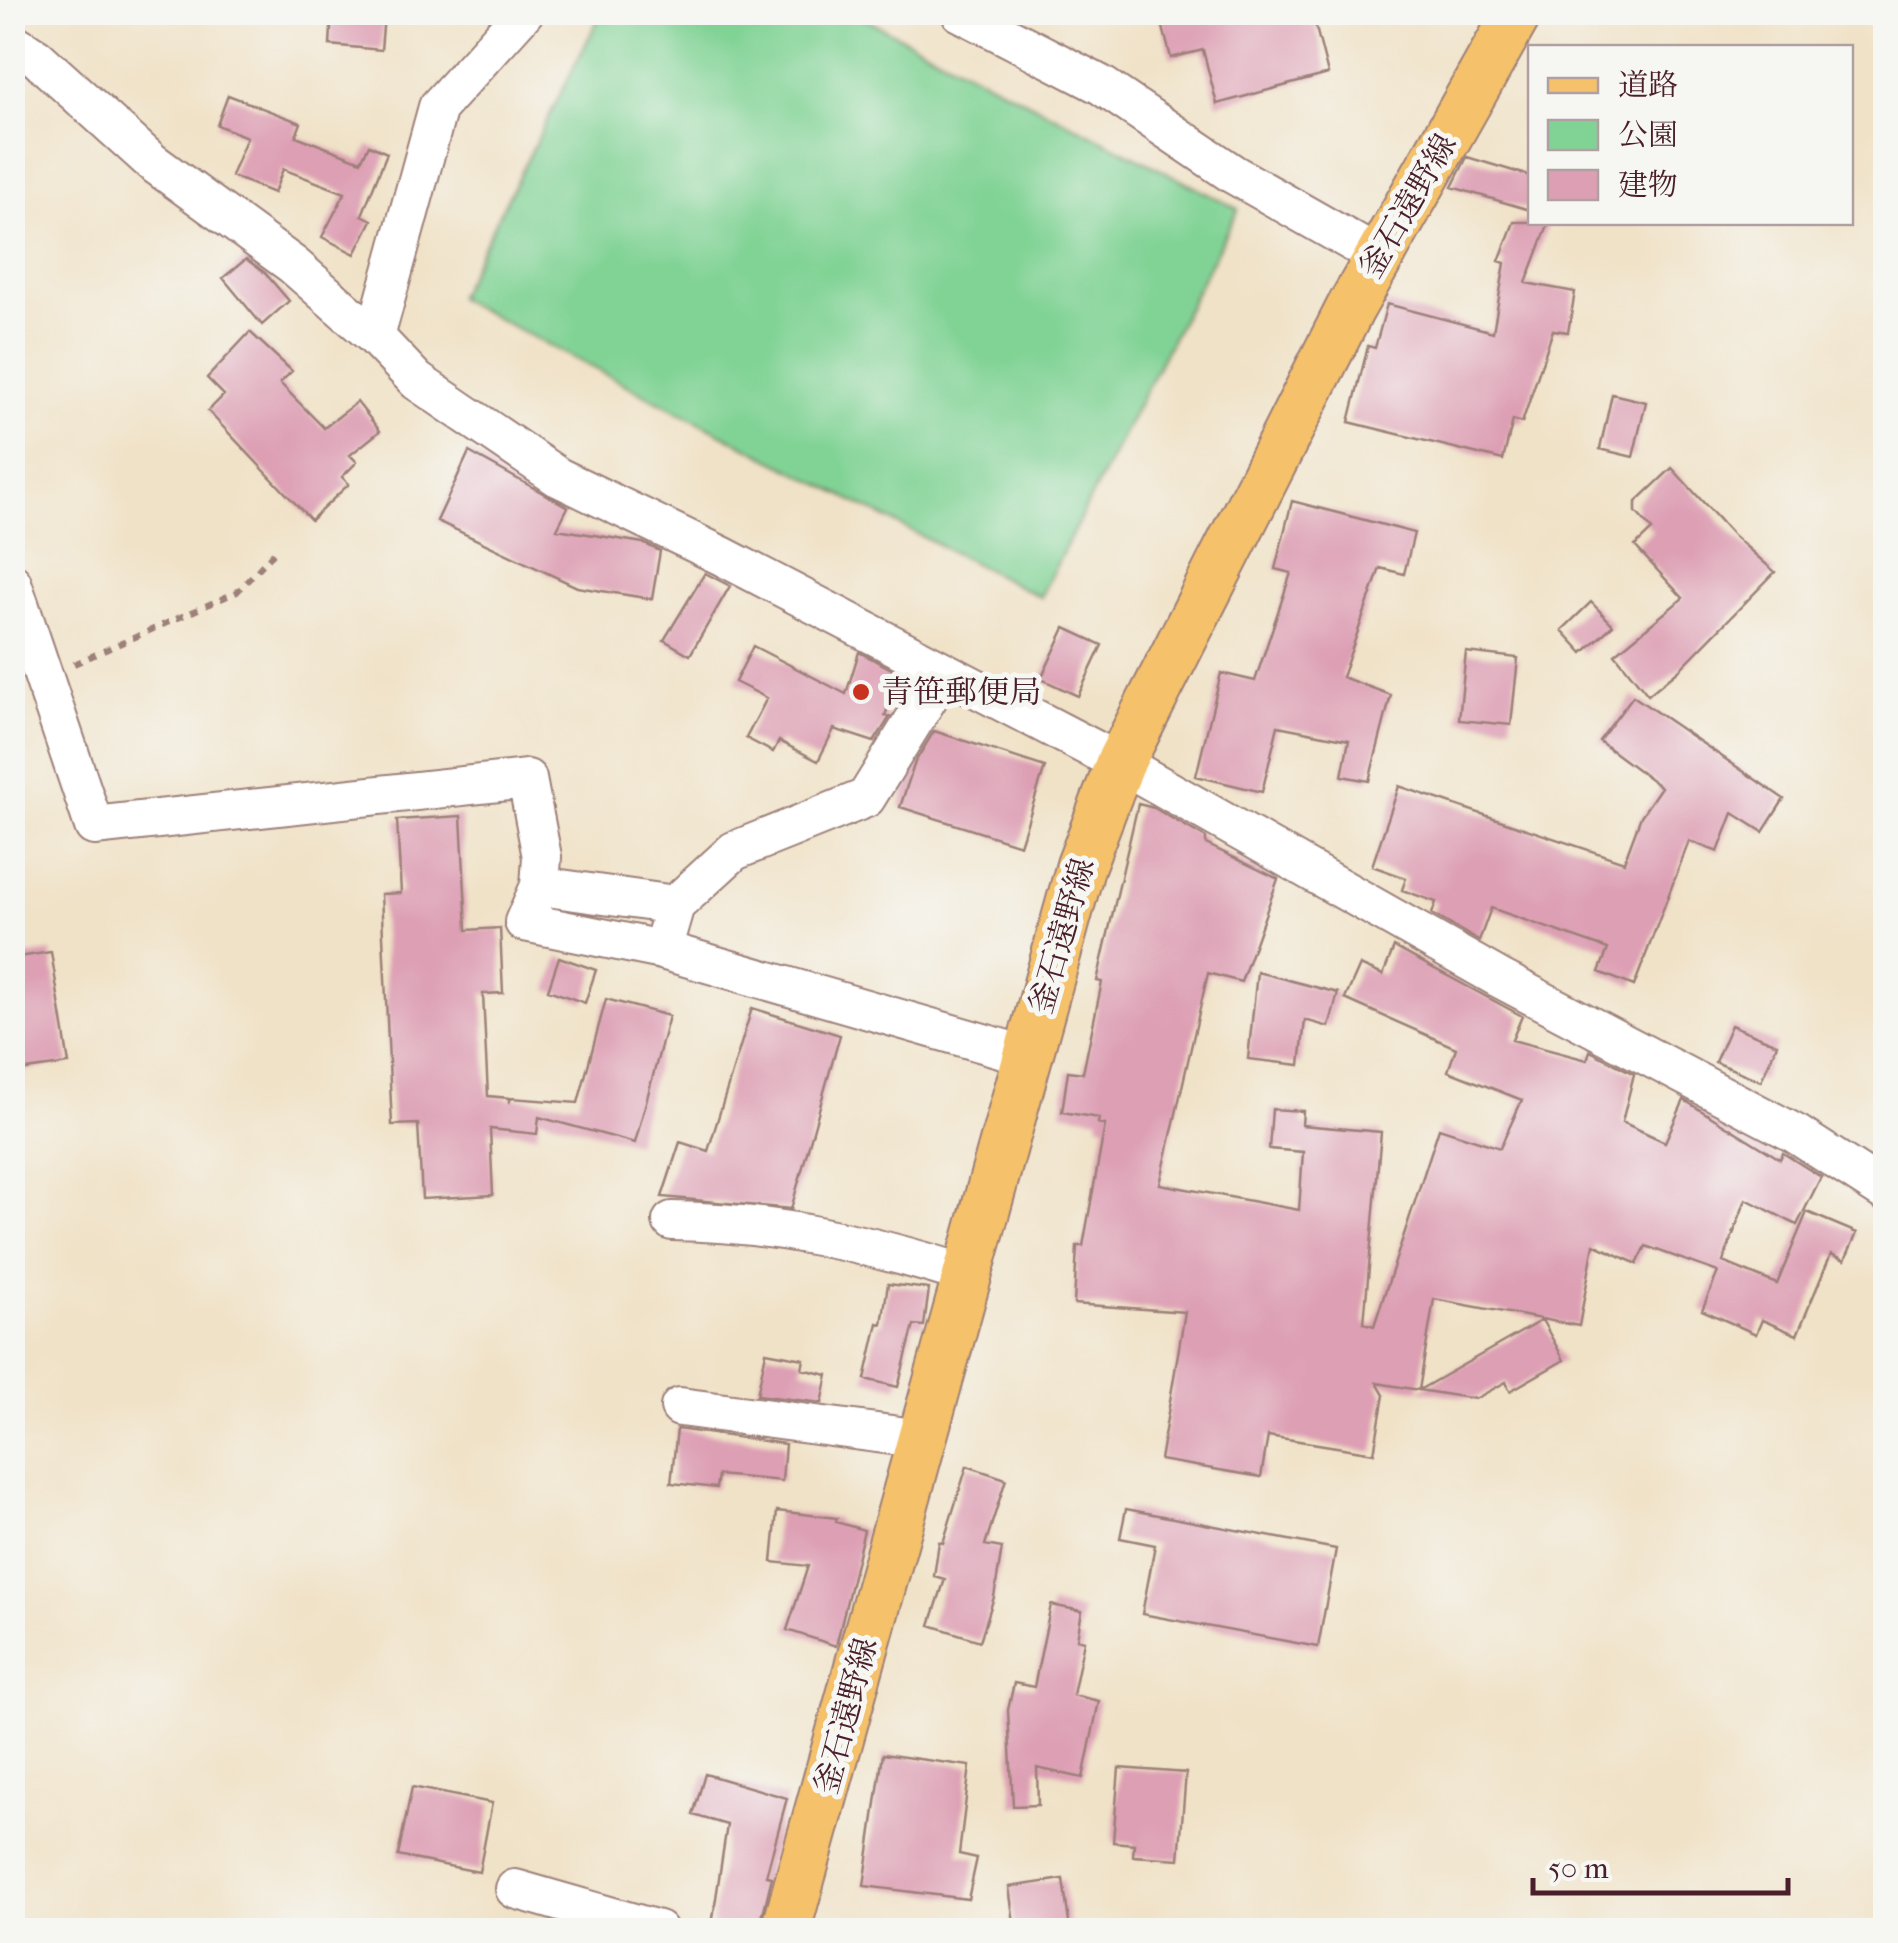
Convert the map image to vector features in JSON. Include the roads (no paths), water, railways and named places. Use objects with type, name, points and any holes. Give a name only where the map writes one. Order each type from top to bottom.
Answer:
[{"type":"main road","name":"釜石遠野線","points":[[786,1930],[1081,865],[1120,763],[1379,257],[1518,12]]},
{"type":"street","points":[[376,337],[438,107],[524,12]]},
{"type":"street","points":[[960,12],[1101,85],[1232,174],[1379,257]]},
{"type":"street","points":[[12,42],[36,57],[152,162],[292,264],[376,337],[417,381],[558,478],[722,556],[1120,763],[1499,978],[1796,1134],[1886,1192]]},
{"type":"street","points":[[12,582],[94,826],[527,779],[542,857],[540,886],[524,922],[662,950],[1028,1056]]},
{"type":"street","points":[[662,950],[675,906],[734,851],[866,798],[944,672]]},
{"type":"street","points":[[540,886],[675,906]]},
{"type":"street","points":[[672,1221],[721,1222],[875,1246],[968,1275]]},
{"type":"street","points":[[680,1407],[922,1440]]},
{"type":"street","points":[[515,1889],[658,1930]]},
{"type":"place","name":"青笹郵便局","points":[[861,692]]}]
